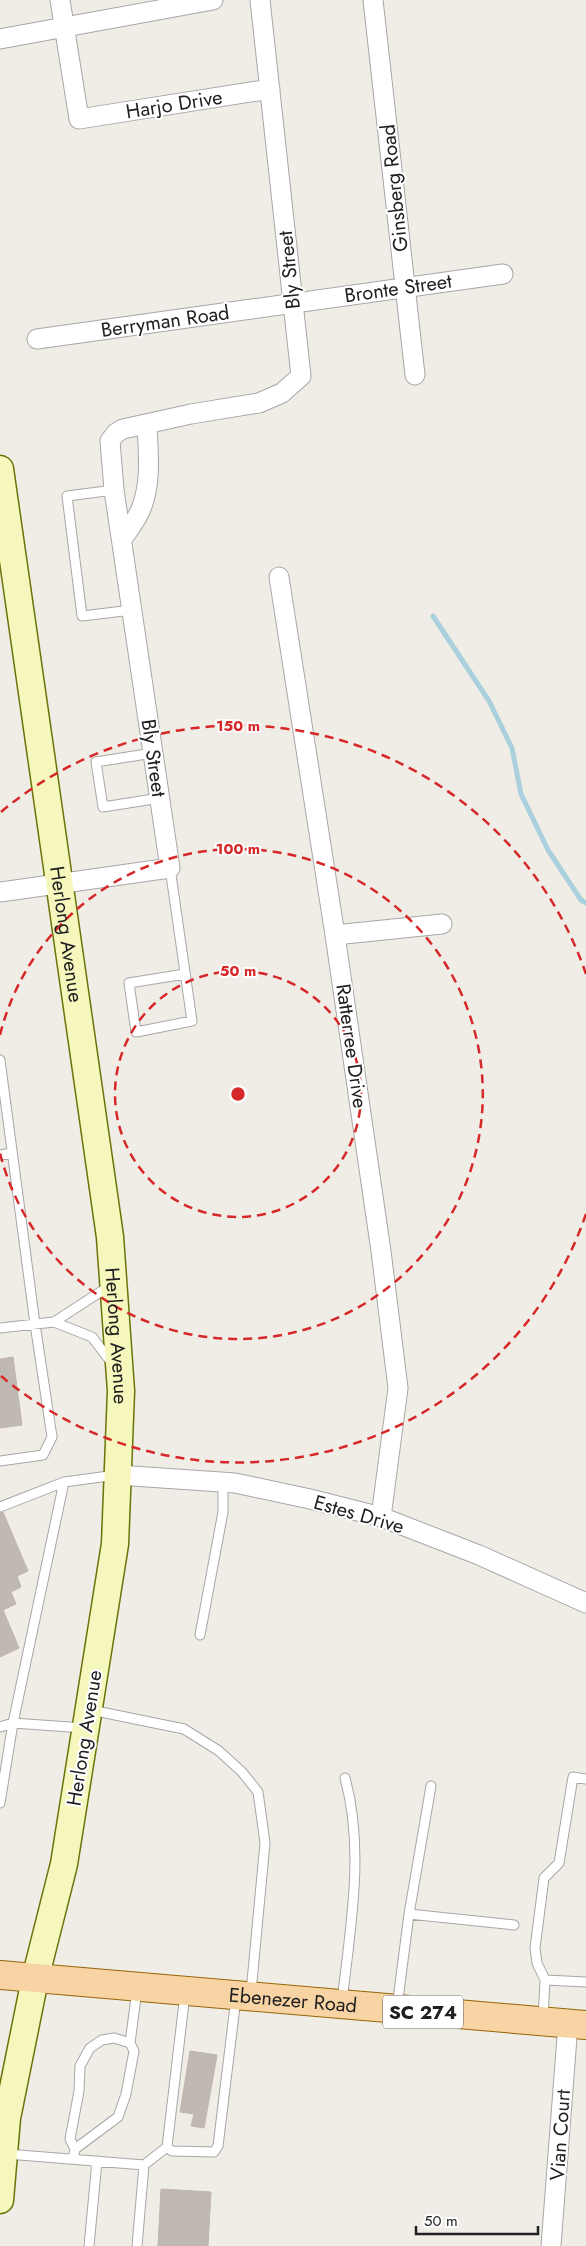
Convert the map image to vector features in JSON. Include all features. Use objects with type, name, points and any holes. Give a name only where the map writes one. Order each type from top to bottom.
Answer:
[{"type":"main road","name":"Ebenezer Road","points":[[0,1975],[566,2024]]},
{"type":"street","points":[[60,0],[64,27]]},
{"type":"street","points":[[0,39],[213,0]]},
{"type":"street","name":"Bly Street","points":[[170,868],[123,538],[114,490],[110,441],[116,433],[123,429],[191,414],[259,403],[282,393],[301,376],[260,0]]},
{"type":"street","name":"Ginsberg Road","points":[[373,0],[415,376]]},
{"type":"street","name":"Harjo Drive","points":[[64,27],[79,119],[270,89]]},
{"type":"street","name":"Bronte Street","points":[[292,303],[503,274]]},
{"type":"street","name":"Berryman Road","points":[[37,339],[292,303]]},
{"type":"street","points":[[123,538],[140,510],[146,491],[149,470],[147,424]]},
{"type":"street","name":"Herlong Avenue","points":[[0,469],[61,884],[110,1237],[121,1377],[115,1544],[64,1864],[35,1979],[7,2118],[1,2166],[0,2200]]},
{"type":"street","name":"Ratterree Drive","points":[[279,577],[382,1251],[398,1388],[381,1517]]},
{"type":"street","points":[[0,892],[170,868]]},
{"type":"street","points":[[335,935],[442,924]]},
{"type":"street","name":"Estes Drive","points":[[118,1475],[223,1482],[310,1499],[381,1517],[479,1556],[586,1603]]},
{"type":"street","name":"Vian Court","points":[[551,2246],[566,2024]]},
{"type":"lane","points":[[114,490],[67,496],[82,616],[132,610]]},
{"type":"lane","points":[[153,753],[96,762],[103,807],[160,798]]},
{"type":"lane","points":[[170,868],[192,1021],[136,1032],[128,983],[185,974]]},
{"type":"lane","points":[[0,1060],[3,1108],[12,1154],[52,1437],[43,1455],[0,1461]]},
{"type":"lane","points":[[0,1155],[12,1154]]},
{"type":"lane","points":[[0,1328],[54,1322],[113,1284]]},
{"type":"lane","points":[[54,1322],[92,1337],[105,1352],[121,1377]]},
{"type":"lane","points":[[0,1507],[64,1482],[118,1475]]},
{"type":"lane","points":[[0,1803],[13,1724],[64,1482]]},
{"type":"lane","points":[[200,1635],[223,1512],[223,1482]]},
{"type":"lane","points":[[0,1726],[87,1719],[184,1729],[219,1751],[242,1772],[258,1792],[265,1843],[243,1996],[218,2146],[214,2152],[172,2152],[168,2147],[185,1991]]},
{"type":"lane","points":[[342,2005],[353,1904],[354,1838],[352,1801],[345,1778]]},
{"type":"lane","points":[[566,2024],[537,1963],[535,1948],[544,1878],[559,1863],[573,1778],[586,1779]]},
{"type":"lane","points":[[397,2010],[409,1914],[430,1786]]},
{"type":"lane","points":[[409,1914],[514,1925]]},
{"type":"lane","points":[[545,1980],[586,1982]]},
{"type":"lane","points":[[75,2149],[118,2117],[126,2094],[134,2051],[130,2043],[138,1987]]},
{"type":"lane","points":[[73,2159],[75,2149],[70,2139],[79,2091],[80,2066],[90,2048],[102,2040],[114,2038],[130,2043]]},
{"type":"lane","points":[[1,2166],[73,2159],[144,2165],[168,2147]]},
{"type":"lane","points":[[89,2246],[97,2161]]},
{"type":"lane","points":[[137,2246],[144,2165]]},
{"type":"building","points":[[13,1357],[22,1425],[0,1428],[0,1359]]},
{"type":"building","points":[[3,1512],[28,1571],[17,1576],[21,1587],[11,1592],[16,1604],[3,1610],[19,1648],[0,1657],[0,1513]]},
{"type":"building","points":[[190,2051],[217,2055],[204,2128],[191,2126],[194,2114],[180,2112]]},
{"type":"building","points":[[161,2189],[211,2192],[208,2246],[158,2246]]},
{"type":"waterway","points":[[433,616],[489,701],[512,748],[521,794],[548,850],[581,900],[586,903]]}]
